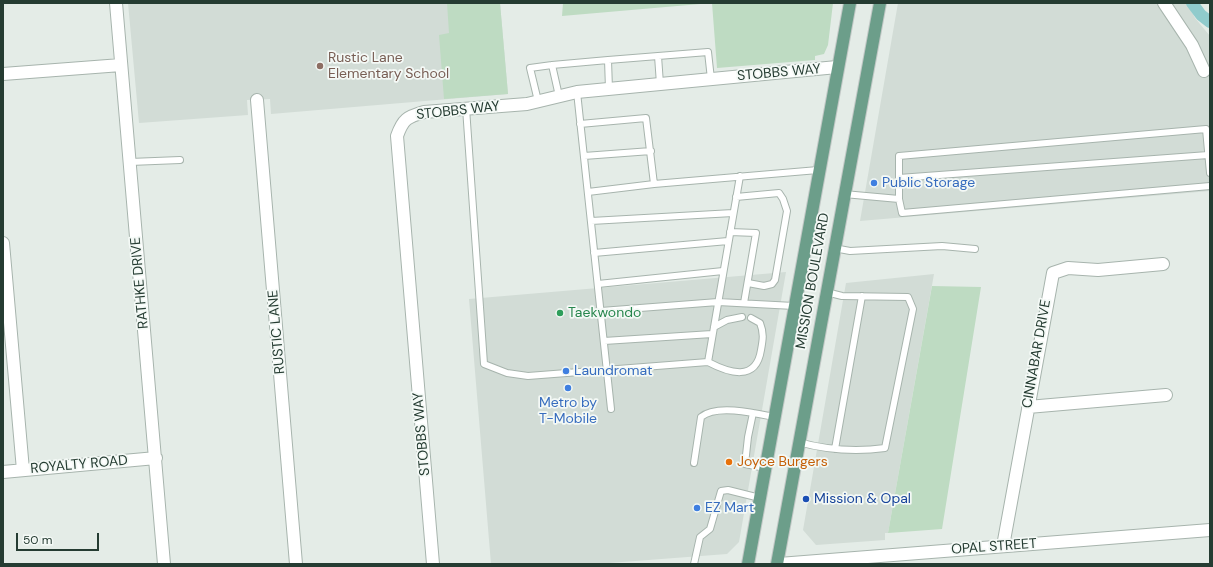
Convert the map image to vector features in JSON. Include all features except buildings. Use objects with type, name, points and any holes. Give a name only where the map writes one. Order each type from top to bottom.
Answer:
[{"type":"main road","name":"MISSION BOULEVARD","points":[[748,564],[818,170],[850,3]]},
{"type":"main road","name":"MISSION BOULEVARD","points":[[778,564],[798,442],[880,3]]},
{"type":"street","name":"RATHKE DRIVE","points":[[116,3],[164,564]]},
{"type":"street","points":[[1164,3],[1192,45],[1204,71]]},
{"type":"street","points":[[3,74],[121,65]]},
{"type":"street","name":"STOBBS WAY","points":[[433,564],[397,136],[400,126],[408,116],[424,112],[527,104],[577,92],[837,67]]},
{"type":"street","name":"RUSTIC LANE","points":[[257,100],[296,564]]},
{"type":"street","points":[[3,243],[23,470]]},
{"type":"street","name":"CINNABAR DRIVE","points":[[1003,546],[1052,273],[1068,268],[1098,270],[1163,264]]},
{"type":"street","points":[[1028,407],[1166,395]]},
{"type":"street","name":"ROYALTY ROAD","points":[[3,472],[156,458]]},
{"type":"street","name":"OPAL STREET","points":[[778,564],[1210,530]]},
{"type":"lane","points":[[538,101],[530,68],[552,64],[708,52],[711,79]]},
{"type":"lane","points":[[658,56],[660,84]]},
{"type":"lane","points":[[608,60],[609,89]]},
{"type":"lane","points":[[552,64],[559,96]]},
{"type":"lane","points":[[577,92],[611,409]]},
{"type":"lane","points":[[466,108],[484,364],[507,373],[528,376],[708,362],[724,370],[745,372],[755,368],[760,358],[764,334],[760,323],[751,318]]},
{"type":"lane","points":[[580,124],[646,118],[654,184]]},
{"type":"lane","points":[[1210,173],[1206,129],[899,156],[899,199],[902,213],[1210,186]]},
{"type":"lane","points":[[584,156],[651,151]]},
{"type":"lane","points":[[899,178],[1208,155]]},
{"type":"lane","points":[[130,162],[180,160]]},
{"type":"lane","points":[[588,192],[654,184],[818,170]]},
{"type":"lane","points":[[708,362],[740,176]]},
{"type":"lane","points":[[736,198],[779,194],[783,199],[787,211],[775,280],[772,284],[764,286],[748,283]]},
{"type":"lane","points":[[844,194],[899,199]]},
{"type":"lane","points":[[591,222],[733,212]]},
{"type":"lane","points":[[730,232],[756,233],[744,304]]},
{"type":"lane","points":[[594,253],[728,241]]},
{"type":"lane","points":[[834,248],[850,251],[942,246],[975,249]]},
{"type":"lane","points":[[598,284],[723,271]]},
{"type":"lane","points":[[798,442],[815,447],[863,451],[885,448],[913,309],[908,297],[842,296],[826,292]]},
{"type":"lane","points":[[835,448],[862,296]]},
{"type":"lane","points":[[600,311],[718,302],[794,306]]},
{"type":"lane","points":[[714,327],[728,320],[742,316]]},
{"type":"lane","points":[[604,341],[712,334]]},
{"type":"lane","points":[[694,463],[700,417],[707,412],[739,410],[774,417]]},
{"type":"lane","points":[[753,412],[745,464],[765,468]]},
{"type":"lane","points":[[694,564],[700,537],[710,529],[721,491],[728,490],[760,498]]},
{"type":"shaded area","name":"Rustic Lane Elementary School","points":[[128,3],[500,3],[508,94],[271,114],[270,99],[247,100],[248,115],[139,123]]},
{"type":"shaded area","points":[[898,3],[1187,3],[1195,18],[1210,36],[1210,191],[860,221]]},
{"type":"shaded area","points":[[786,272],[739,542],[727,554],[596,564],[491,564],[469,299]]},
{"type":"shaded area","points":[[934,274],[888,533],[885,533],[885,540],[816,545],[803,530],[846,283]]},
{"type":"green space","points":[[447,3],[500,3],[508,94],[444,99],[439,35],[449,33]]},
{"type":"green space","points":[[563,3],[712,3],[562,16]]},
{"type":"green space","points":[[712,3],[833,3],[828,45],[824,54],[815,56],[815,60],[717,68]]},
{"type":"green space","points":[[932,286],[981,287],[942,529],[888,533]]},
{"type":"waterway","points":[[1192,3],[1201,15],[1210,22]]},
{"type":"place","name":"Rustic Lane Elementary School","points":[[320,66]]},
{"type":"place","name":"Public Storage","points":[[874,183]]},
{"type":"place","name":"Taekwondo","points":[[560,313]]},
{"type":"place","name":"Laundromat","points":[[566,371]]},
{"type":"place","name":"Metro by T-Mobile","points":[[568,388]]},
{"type":"place","name":"Joyce Burgers","points":[[729,462]]},
{"type":"place","name":"Mission & Opal","points":[[806,499]]},
{"type":"place","name":"EZ Mart","points":[[697,508]]}]
